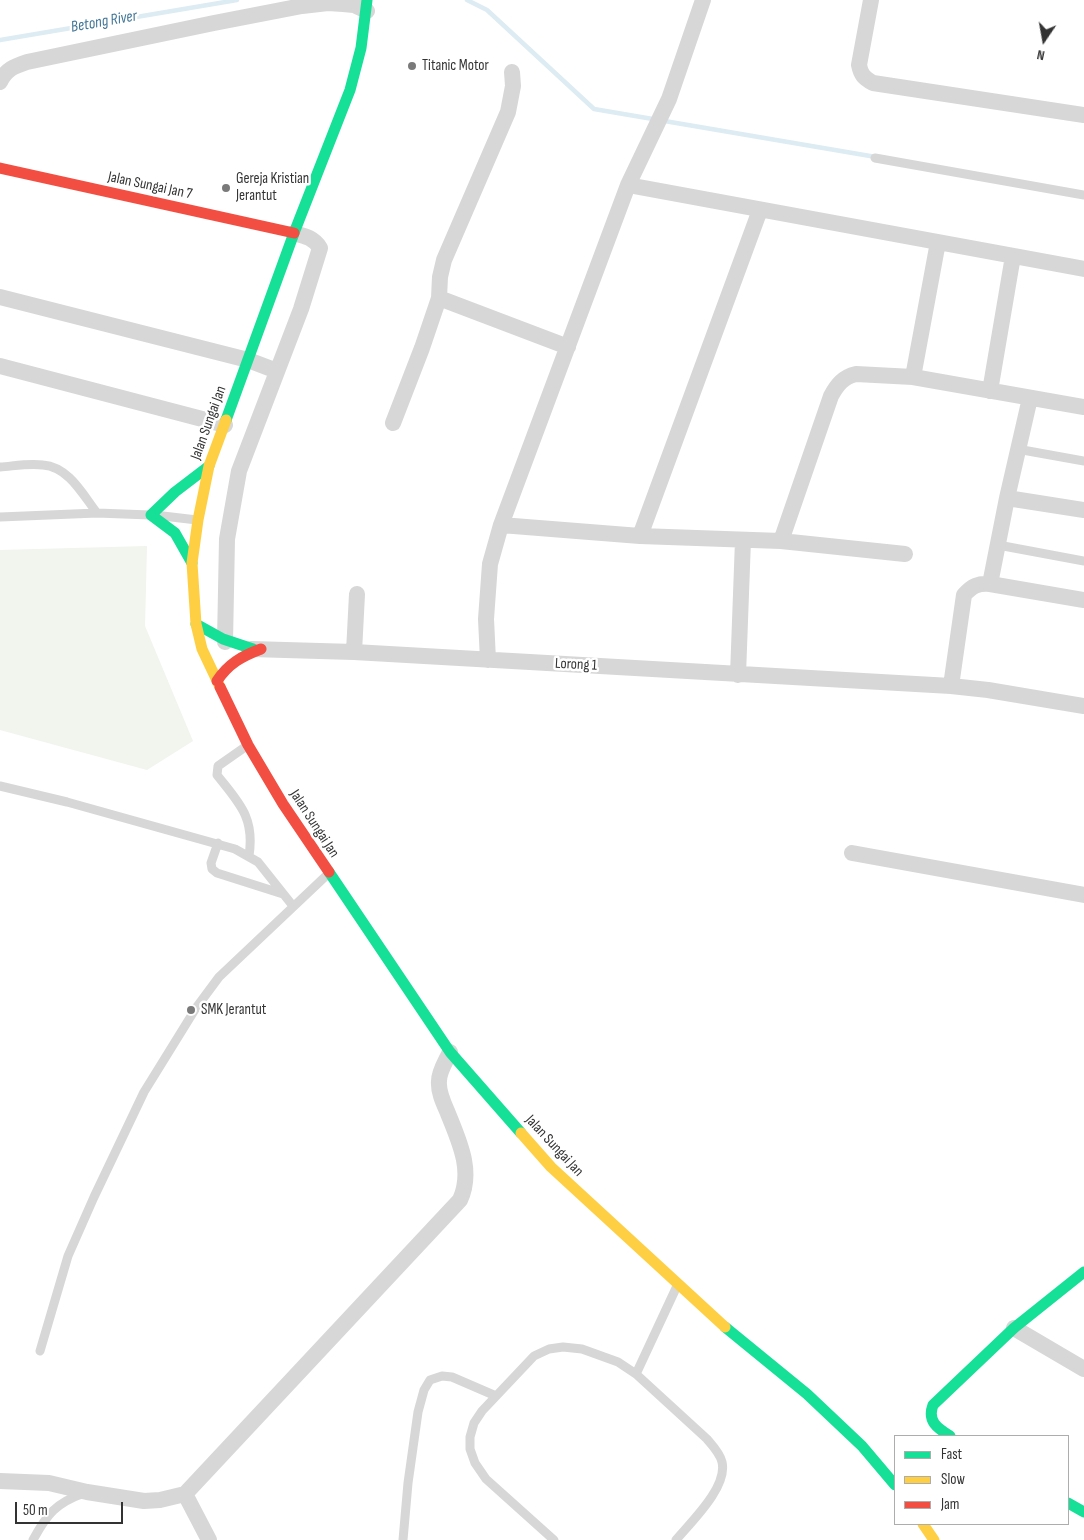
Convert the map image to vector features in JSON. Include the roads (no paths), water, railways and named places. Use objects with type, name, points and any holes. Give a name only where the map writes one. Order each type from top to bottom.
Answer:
[{"type":"main road","name":"Jalan Sungai Jan","points":[[367,5],[361,48],[350,90],[294,233],[209,466],[198,520],[192,564],[196,624],[202,649],[248,745],[283,804],[450,1052],[551,1168],[714,1318],[808,1394],[862,1446],[894,1484]]},
{"type":"main road","name":"Jalan Sungai Jan 7","points":[[0,168],[294,233]]},
{"type":"main road","points":[[192,564],[175,533],[151,515],[175,492],[209,466]]},
{"type":"main road","points":[[196,624],[225,642],[257,649]]},
{"type":"main road","points":[[217,681],[230,664],[240,656],[257,649]]},
{"type":"main road","points":[[948,1435],[935,1427],[930,1419],[930,1411],[933,1405],[1014,1328],[1084,1272]]},
{"type":"main road","points":[[1069,1503],[1084,1512]]},
{"type":"main road","points":[[924,1525],[934,1540]]},
{"type":"street","points":[[488,660],[486,619],[490,564],[501,525],[628,185],[669,98],[703,0]]},
{"type":"street","points":[[871,0],[859,65],[865,79],[873,83],[1084,115]]},
{"type":"street","points":[[0,82],[6,71],[27,62],[214,23],[328,3],[367,5]]},
{"type":"street","points":[[393,423],[439,298],[440,277],[444,260],[508,112],[513,86],[512,72]]},
{"type":"street","points":[[628,185],[1084,269]]},
{"type":"street","points":[[640,536],[760,210]]},
{"type":"street","points":[[225,642],[227,539],[240,471],[277,370],[302,309],[320,248],[311,238],[294,233]]},
{"type":"street","points":[[913,377],[938,242]]},
{"type":"street","points":[[990,391],[1013,256]]},
{"type":"street","points":[[0,297],[248,360],[277,370]]},
{"type":"street","points":[[439,298],[568,347]]},
{"type":"street","points":[[0,366],[225,425]]},
{"type":"street","points":[[781,541],[831,396],[838,384],[848,376],[856,374],[913,377],[1084,408]]},
{"type":"street","points":[[990,584],[1030,398]]},
{"type":"street","points":[[1007,498],[1084,510]]},
{"type":"street","points":[[501,525],[640,536],[781,541],[905,554]]},
{"type":"street","points":[[738,675],[743,540]]},
{"type":"street","points":[[951,686],[964,595],[974,586],[981,583],[990,584],[1084,600]]},
{"type":"street","points":[[354,652],[356,594]]},
{"type":"street","name":"Lorong 1","points":[[202,649],[354,652],[951,686],[988,690],[1084,706]]},
{"type":"street","points":[[852,853],[1084,895]]},
{"type":"street","points":[[0,1481],[48,1483],[87,1492],[144,1501],[160,1500],[185,1494],[460,1200],[465,1189],[466,1175],[463,1153],[441,1097],[438,1082],[450,1052]]},
{"type":"street","points":[[1014,1328],[1084,1368]]},
{"type":"street","points":[[185,1494],[209,1540]]},
{"type":"lane","points":[[874,158],[1084,195]]},
{"type":"lane","points":[[1018,449],[1084,461]]},
{"type":"lane","points":[[0,467],[44,464],[56,468],[70,477],[97,513]]},
{"type":"lane","points":[[0,517],[97,513],[151,515],[198,520]]},
{"type":"lane","points":[[998,545],[1084,561]]},
{"type":"lane","points":[[248,745],[218,766],[217,775],[242,807],[250,825],[252,839],[249,856]]},
{"type":"lane","points":[[0,786],[67,802],[236,848],[258,862],[293,906]]},
{"type":"lane","points":[[218,843],[211,864],[212,869],[217,874],[283,894]]},
{"type":"lane","points":[[40,1351],[68,1256],[144,1092],[196,1008],[219,977],[329,873]]},
{"type":"lane","points":[[636,1374],[678,1286]]},
{"type":"lane","points":[[554,1540],[486,1479],[475,1463],[470,1449],[470,1436],[474,1423],[482,1411],[534,1356],[549,1348],[563,1347],[582,1349],[618,1362],[636,1374],[707,1439],[722,1460],[720,1484],[676,1540]]},
{"type":"lane","points":[[403,1540],[408,1483],[418,1412],[424,1390],[430,1380],[442,1376],[452,1377],[496,1396]]},
{"type":"lane","points":[[33,1540],[41,1525],[55,1508],[70,1498],[87,1492]]},
{"type":"waterway","name":"Betong River","points":[[0,40],[237,0]]},
{"type":"waterway","points":[[467,0],[487,10],[594,109],[876,157]]},
{"type":"place","name":"Titanic Motor","points":[[412,66]]},
{"type":"place","name":"Gereja Kristian Jerantut","points":[[226,188]]},
{"type":"place","name":"SMK Jerantut","points":[[191,1010]]}]
